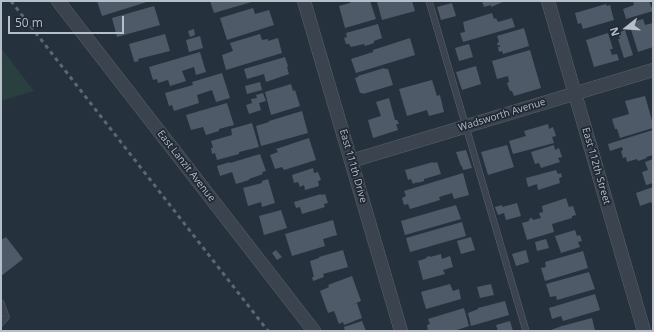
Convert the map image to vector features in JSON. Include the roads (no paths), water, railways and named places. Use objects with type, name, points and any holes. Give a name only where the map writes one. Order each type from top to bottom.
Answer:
[{"type":"street","name":"East Lanzit Avenue","points":[[58,1],[314,331]]},
{"type":"street","name":"East 111th Drive","points":[[304,1],[401,331]]},
{"type":"street","name":"East 112th Street","points":[[548,1],[644,331]]},
{"type":"street","name":"Wadsworth Avenue","points":[[351,161],[653,70]]},
{"type":"lane","points":[[429,1],[526,331]]},
{"type":"lane","points":[[1,303],[6,317],[1,323]]},
{"type":"railway","points":[[11,1],[268,331]]}]
